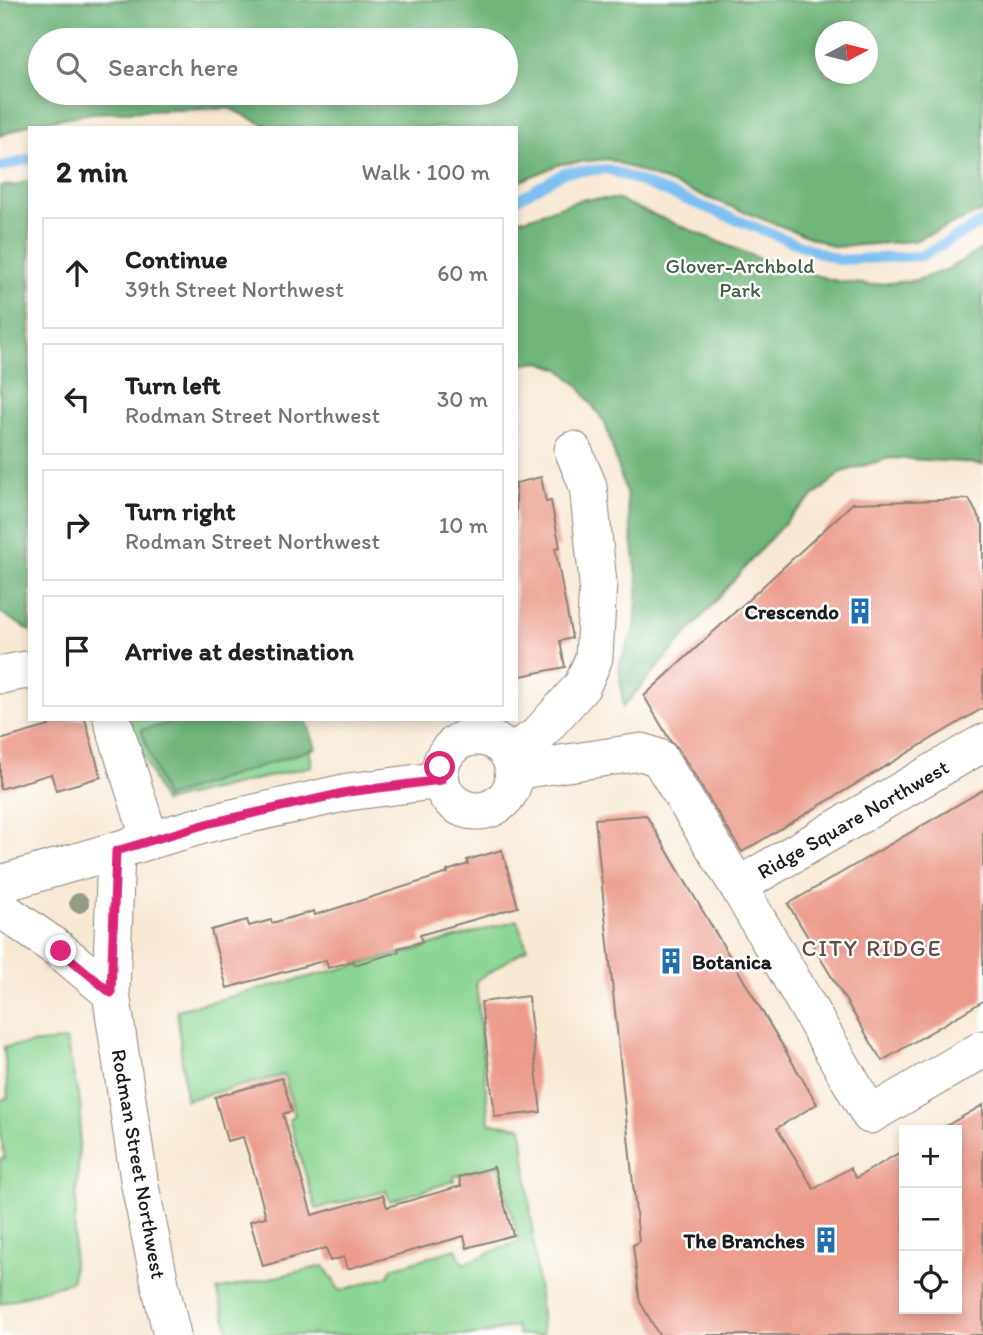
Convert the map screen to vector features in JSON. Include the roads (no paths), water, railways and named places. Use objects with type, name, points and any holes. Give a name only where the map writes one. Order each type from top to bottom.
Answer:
[{"type":"street","points":[[511,762],[582,686],[594,659],[597,569],[588,486],[573,450]]},
{"type":"street","points":[[0,675],[28,670]]},
{"type":"street","points":[[113,721],[150,840]]},
{"type":"street","points":[[464,739],[488,739],[499,745],[511,762],[513,780],[506,797],[498,804],[479,811],[459,806],[444,790],[440,767],[445,755],[464,739]]},
{"type":"street","name":"Ridge Square Northwest","points":[[983,743],[737,886],[870,1115],[983,1049]]},
{"type":"street","points":[[511,762],[642,752],[659,758],[737,886]]},
{"type":"street","points":[[0,884],[210,823],[348,792],[441,780]]},
{"type":"street","name":"Rodman Street Northwest","points":[[116,851],[111,993],[140,1186],[172,1335]]},
{"type":"street","points":[[0,908],[61,951],[111,993]]},
{"type":"waterway","points":[[0,167],[28,160]]},
{"type":"waterway","points":[[518,199],[565,172],[608,169],[838,260],[921,256],[983,222]]},
{"type":"place","name":"Crescendo","points":[[860,611]]},
{"type":"place","name":"Botanica","points":[[671,961]]},
{"type":"place","name":"The Branches","points":[[826,1240]]},
{"type":"district","name":"CITY RIDGE","points":[[872,948]]},
{"type":"park label","name":"Glover-Archbold Park","points":[[740,277]]}]
